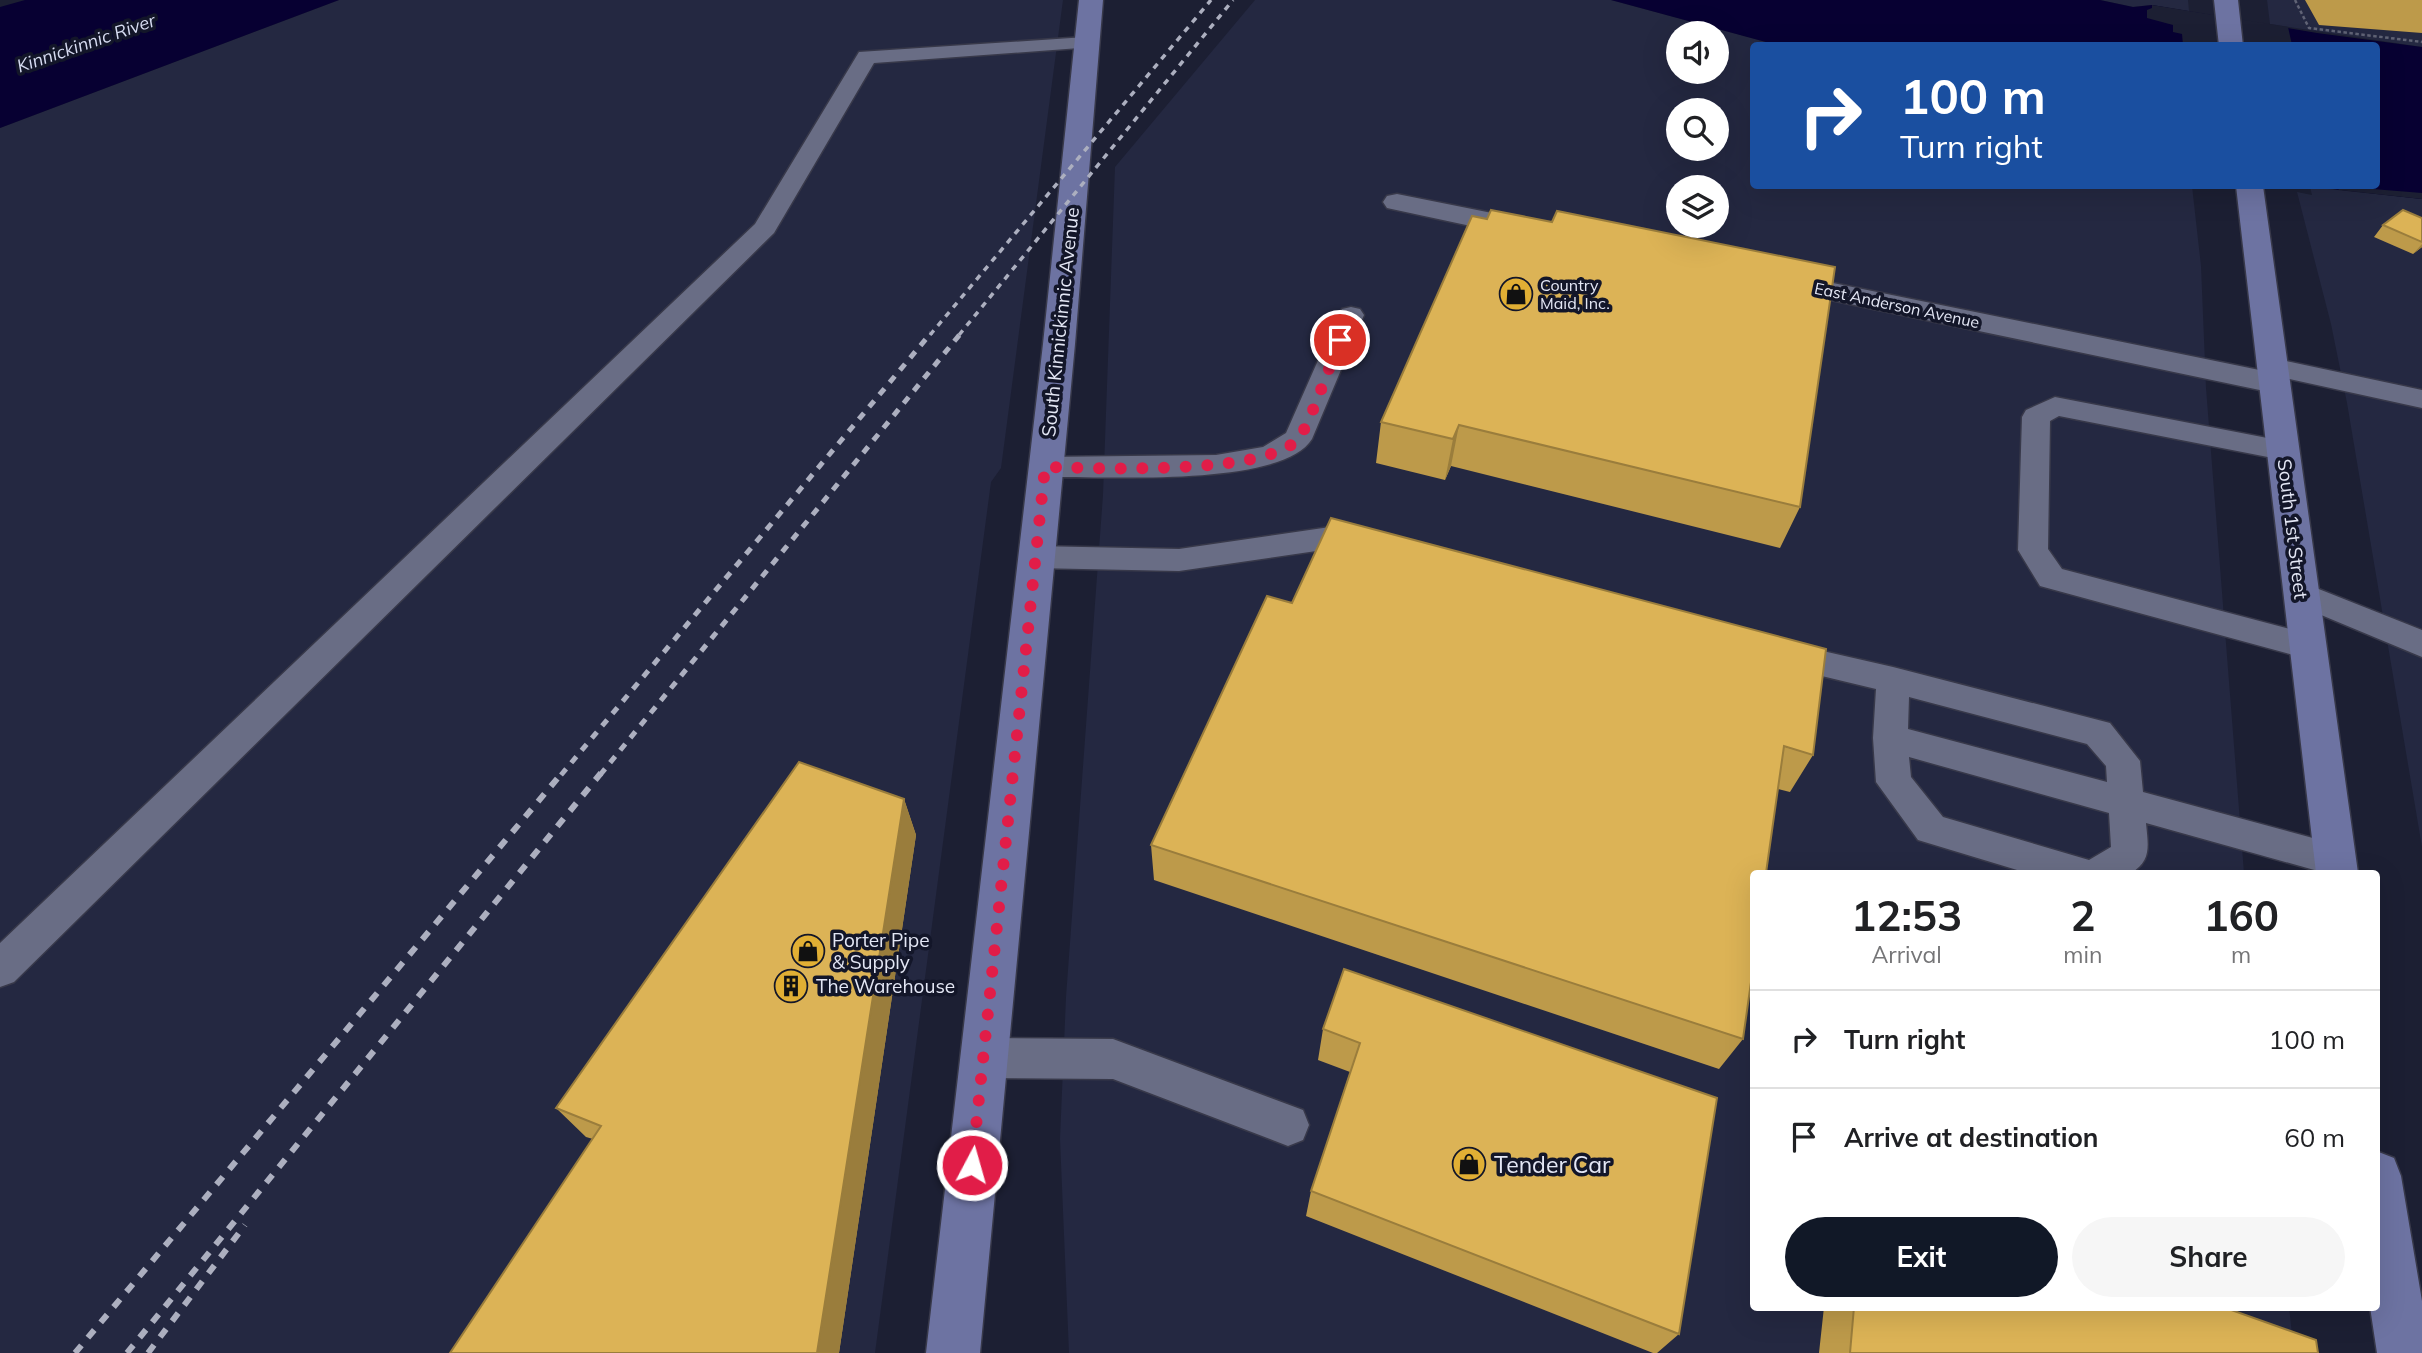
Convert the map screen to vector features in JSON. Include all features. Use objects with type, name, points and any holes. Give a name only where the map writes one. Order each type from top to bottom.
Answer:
[{"type":"main road","name":"South Kinnickinnic Avenue","points":[[953,1353],[1091,0]]},
{"type":"main road","points":[[2227,9],[2231,42]]},
{"type":"main road","name":"South 1st Street","points":[[2249,189],[2336,867]]},
{"type":"main road","points":[[2380,1204],[2404,1353]]},
{"type":"street","points":[[1397,202],[1546,233]]},
{"type":"street","name":"East Anderson Avenue","points":[[1750,275],[2273,375]]},
{"type":"lane","points":[[0,969],[765,228],[867,57],[1086,43]]},
{"type":"lane","points":[[1045,467],[1216,465],[1270,456],[1298,439],[1351,315]]},
{"type":"lane","points":[[2273,375],[2422,399]]},
{"type":"lane","points":[[2283,450],[2055,406],[2036,417],[2033,550],[2051,578],[2308,646]]},
{"type":"lane","points":[[1035,557],[1179,560],[1330,538],[1394,556]]},
{"type":"lane","points":[[2301,594],[2422,644]]},
{"type":"lane","points":[[1747,647],[1893,680],[2098,733],[2123,761],[2130,855],[2104,870]]},
{"type":"lane","points":[[1893,680],[1890,738],[1894,782],[1931,829],[2071,870]]},
{"type":"lane","points":[[1890,738],[2126,802],[2336,867]]},
{"type":"lane","points":[[983,1058],[1113,1059],[1288,1125]]},
{"type":"path","points":[[2295,0],[2309,28],[2422,42]]},
{"type":"shaded area","points":[[339,0],[1063,0],[1001,468],[991,482],[875,1353],[0,1353],[0,128]]},
{"type":"shaded area","points":[[1255,0],[1611,0],[1688,21],[1666,21],[1666,84],[1729,84],[1729,32],[1766,42],[1750,42],[1750,189],[2192,189],[2201,266],[2206,388],[2244,870],[1750,870],[1750,1311],[2289,1311],[2294,1353],[1069,1353],[1060,1139],[1066,997],[1103,495],[1115,167]]},
{"type":"shaded area","points":[[2100,0],[2188,0],[2189,11],[2152,5],[2133,7]]},
{"type":"shaded area","points":[[2267,0],[2422,0],[2422,47],[2270,24]]},
{"type":"shaded area","points":[[2310,189],[2329,189],[2422,199],[2422,847],[2347,403],[2331,324],[2297,192],[2312,195]]},
{"type":"water","name":"Kinnickinnic River","points":[[25,0],[339,0],[0,128],[0,7]]},
{"type":"water","points":[[1611,0],[2100,0],[2133,7],[2152,5],[2317,33],[2422,47],[2422,199],[2333,189],[2380,189],[2380,42],[1766,42],[1729,32],[1729,21],[1688,21]]},
{"type":"pier","points":[[2152,5],[2288,27],[2291,42],[2183,42],[2182,34],[2173,32],[2173,25],[2147,18],[2147,10],[2152,8]]},
{"type":"pier","points":[[2373,189],[2422,193],[2422,199],[2339,190]]},
{"type":"building","points":[[1491,210],[1552,222],[1557,211],[1666,233],[1666,238],[1691,238],[1835,267],[1800,507],[1459,425],[1453,439],[1381,422],[1472,216],[1487,219]]},
{"type":"building","points":[[2403,210],[2422,218],[2422,242],[2383,225]]},
{"type":"building","points":[[1331,518],[1826,649],[1813,755],[1784,746],[1766,870],[1750,870],[1750,989],[1743,1039],[1151,845],[1267,596],[1292,603]]},
{"type":"building","name":"The Warehouse","points":[[799,762],[904,799],[817,1353],[450,1353],[601,1126],[556,1108]]},
{"type":"building","points":[[1344,969],[1717,1098],[1679,1334],[1311,1191],[1360,1043],[1323,1029]]},
{"type":"building","points":[[1854,1311],[2234,1311],[2316,1340],[2318,1353],[1850,1353]]},
{"type":"railway","points":[[930,335],[1211,0]]},
{"type":"railway","points":[[959,335],[1233,0]]},
{"type":"railway","points":[[561,775],[931,333]]},
{"type":"railway","points":[[600,775],[961,333]]},
{"type":"railway","points":[[75,1353],[562,773]]},
{"type":"railway","points":[[127,1353],[601,773]]},
{"type":"railway","points":[[148,1353],[245,1225]]},
{"type":"place","name":"Country Maid, Inc.","points":[[1516,294]]},
{"type":"place","name":"Porter Pipe & Supply","points":[[808,951]]},
{"type":"place","name":"The Warehouse","points":[[791,986]]},
{"type":"place","name":"Tender Car","points":[[1469,1164]]},
{"type":"route","points":[[972,1165],[1045,467],[1216,465],[1270,456],[1298,439],[1340,340]]}]
